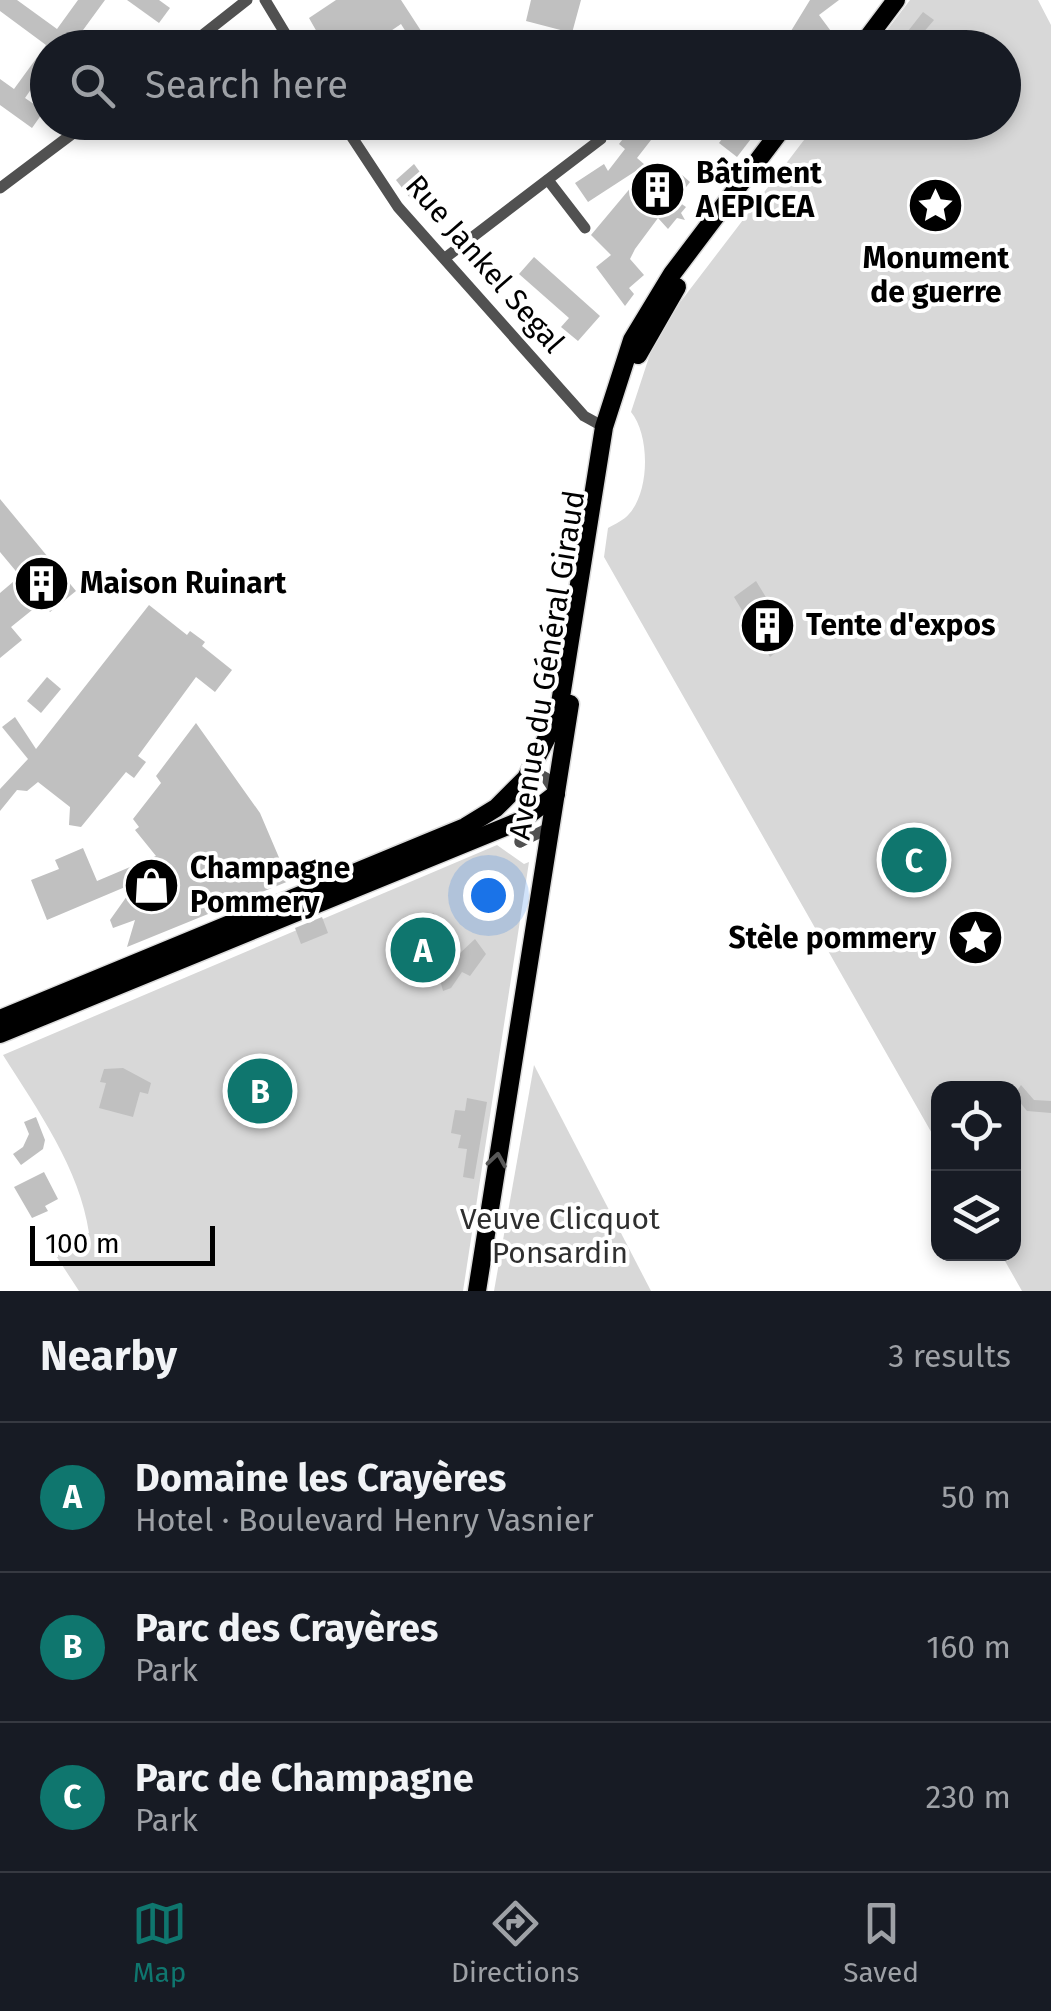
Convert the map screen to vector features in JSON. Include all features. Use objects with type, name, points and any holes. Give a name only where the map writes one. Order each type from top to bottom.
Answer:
[{"type":"main road","points":[[858,30],[881,0]]},
{"type":"main road","points":[[874,30],[896,0]]},
{"type":"main road","name":"Avenue du Général Giraud","points":[[529,774],[550,736],[562,698],[604,427],[632,340],[654,300],[774,140]]},
{"type":"main road","name":"Avenue du Général Giraud","points":[[478,1291],[618,408],[643,344],[692,266],[788,140]]},
{"type":"main road","points":[[0,1019],[465,827],[496,808],[529,774]]},
{"type":"main road","points":[[0,1034],[522,820],[556,794]]},
{"type":"street","points":[[209,30],[247,0]]},
{"type":"street","points":[[265,0],[283,30]]},
{"type":"street","points":[[0,188],[64,140]]},
{"type":"street","name":"Rue Jankel Segal","points":[[354,140],[390,196],[584,416],[604,427]]},
{"type":"street","points":[[445,258],[600,140]]},
{"type":"street","points":[[548,180],[585,228]]},
{"type":"street","points":[[549,828],[520,842],[529,774],[546,778],[556,794]]},
{"type":"green space","points":[[910,0],[1038,0],[1051,25],[1051,1291],[1022,1291],[1005,1261],[1021,1261],[1021,1081],[931,1081],[931,1132],[604,557],[608,528],[629,514],[641,492],[644,448],[631,412],[653,345],[678,305],[804,140],[1021,140],[1021,30],[887,30]]},
{"type":"green space","points":[[497,845],[524,864],[529,862],[463,1291],[79,1291],[49,1245],[89,1233],[77,1186],[43,1118],[3,1055]]},
{"type":"green space","name":"Veuve Clicquot Ponsardin","points":[[534,1065],[651,1291],[494,1291]]},
{"type":"building","points":[[0,0],[17,0],[57,29],[78,0],[105,0],[83,30],[30,30],[30,33],[0,11]]},
{"type":"building","points":[[127,0],[159,0],[170,8],[159,23]]},
{"type":"building","points":[[336,0],[401,0],[420,30],[405,30],[401,24],[392,30],[316,30],[309,18]]},
{"type":"building","points":[[531,0],[581,0],[573,30],[526,21]]},
{"type":"building","points":[[810,0],[839,0],[819,15],[830,30],[792,30]]},
{"type":"building","points":[[923,12],[934,20],[925,30],[909,30]]},
{"type":"building","points":[[30,67],[30,91],[25,98],[30,101],[30,127],[0,105],[0,79],[14,89]]},
{"type":"building","points":[[622,140],[651,140],[637,158],[645,165],[588,202],[575,183],[604,164],[608,171],[625,149],[619,144]]},
{"type":"building","points":[[721,140],[750,140],[737,157],[719,143]]},
{"type":"building","points":[[414,164],[428,183],[410,198],[396,180]]},
{"type":"building","points":[[648,167],[672,187],[682,175],[690,182],[676,200],[686,207],[681,213],[685,220],[677,218],[668,229],[658,218],[635,249],[630,259],[644,275],[629,288],[634,294],[625,306],[596,267],[611,255],[591,235]]},
{"type":"building","points":[[534,257],[600,316],[578,341],[561,327],[569,318],[519,274]]},
{"type":"building","name":"Maison Ruinart","points":[[0,499],[76,591],[50,612],[42,602],[11,627],[22,640],[0,658],[0,593],[20,576],[0,552]]},
{"type":"building","name":"Tente d'expos","points":[[756,581],[792,640],[770,657],[734,597]]},
{"type":"building","points":[[149,605],[187,635],[190,631],[205,642],[202,646],[232,670],[215,692],[196,677],[138,756],[146,762],[134,778],[126,772],[81,827],[69,825],[70,807],[38,782],[27,791],[17,790],[0,811],[0,789],[28,759],[2,727],[15,717],[36,749]]},
{"type":"building","points":[[47,677],[61,689],[41,713],[27,701]]},
{"type":"building","points":[[196,723],[260,813],[289,881],[127,947],[135,920],[113,928],[110,920],[137,882],[47,920],[31,880],[59,869],[55,860],[83,848],[97,881],[156,856],[135,830],[139,827],[133,819],[161,783],[156,776]]},
{"type":"building","points":[[433,913],[445,922],[434,936],[459,954],[475,939],[486,954],[470,976],[462,972],[451,988],[443,991],[440,980],[417,964],[407,965],[405,954],[397,949],[408,935],[413,941]]},
{"type":"building","points":[[322,917],[328,933],[301,944],[295,928]]},
{"type":"building","points":[[123,1068],[151,1083],[148,1094],[140,1092],[133,1117],[99,1108],[106,1083],[100,1082],[104,1069]]},
{"type":"building","points":[[1021,1085],[1034,1100],[1051,1101],[1051,1113],[1027,1111],[1021,1104]]},
{"type":"building","points":[[467,1098],[487,1102],[474,1179],[463,1177],[467,1149],[458,1148],[461,1135],[451,1133],[455,1110],[465,1111]]},
{"type":"building","points":[[36,1117],[45,1140],[43,1149],[21,1165],[13,1154],[23,1147],[29,1134],[24,1122]]},
{"type":"building","points":[[44,1172],[58,1199],[45,1206],[48,1211],[32,1218],[14,1187]]},
{"type":"place","name":"Bâtiment A EPICEA","points":[[657,190]]},
{"type":"place","name":"Monument de guerre","points":[[936,205]]},
{"type":"place","name":"Maison Ruinart","points":[[41,583]]},
{"type":"place","name":"Tente d'expos","points":[[767,625]]},
{"type":"place","name":"Parc de Champagne","points":[[914,860]]},
{"type":"place","name":"Champagne Pommery","points":[[151,885]]},
{"type":"place","name":"Stèle pommery","points":[[975,938]]},
{"type":"place","name":"Domaine les Crayères","points":[[423,950]]},
{"type":"place","name":"Parc des Crayères","points":[[260,1091]]}]
